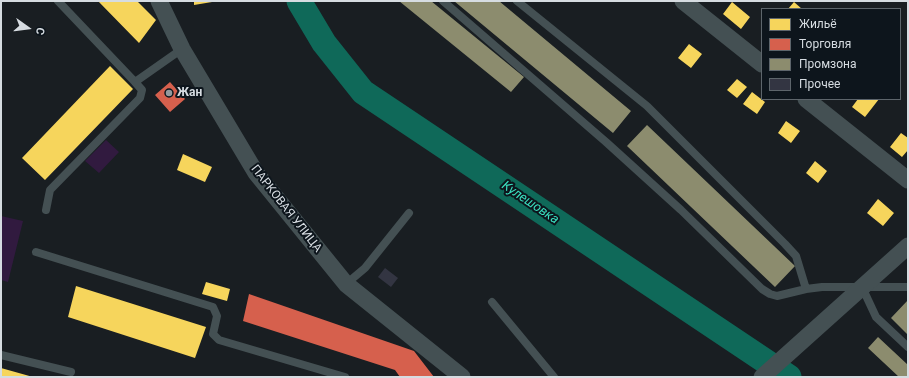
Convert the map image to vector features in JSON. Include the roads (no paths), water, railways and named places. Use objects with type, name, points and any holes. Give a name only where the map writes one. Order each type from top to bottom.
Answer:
[{"type":"street","points":[[683,1],[761,63]]},
{"type":"street","name":"ПАРКОВАЯ УЛИЦА","points":[[164,6],[182,49],[256,173],[346,284],[462,377]]},
{"type":"street","points":[[807,100],[908,180]]},
{"type":"street","points":[[762,377],[908,246]]},
{"type":"lane","points":[[46,210],[50,190],[140,98],[142,90],[58,1]]},
{"type":"lane","points":[[443,1],[507,55],[669,199],[762,289],[770,294],[777,296],[806,289],[908,287]]},
{"type":"lane","points":[[517,1],[648,106],[780,238],[796,256],[806,289]]},
{"type":"lane","points":[[135,82],[182,49]]},
{"type":"lane","points":[[346,284],[365,268],[410,213]]},
{"type":"lane","points":[[36,252],[213,307],[217,316],[213,334],[219,340],[345,377]]},
{"type":"lane","points":[[862,287],[876,317],[908,347]]},
{"type":"lane","points":[[492,302],[554,377]]},
{"type":"lane","points":[[1,355],[71,372]]},
{"type":"waterway","name":"Кулешовка","points":[[299,1],[324,43],[363,92],[789,377]]},
{"type":"place","name":"Жан","points":[[169,93]]}]
